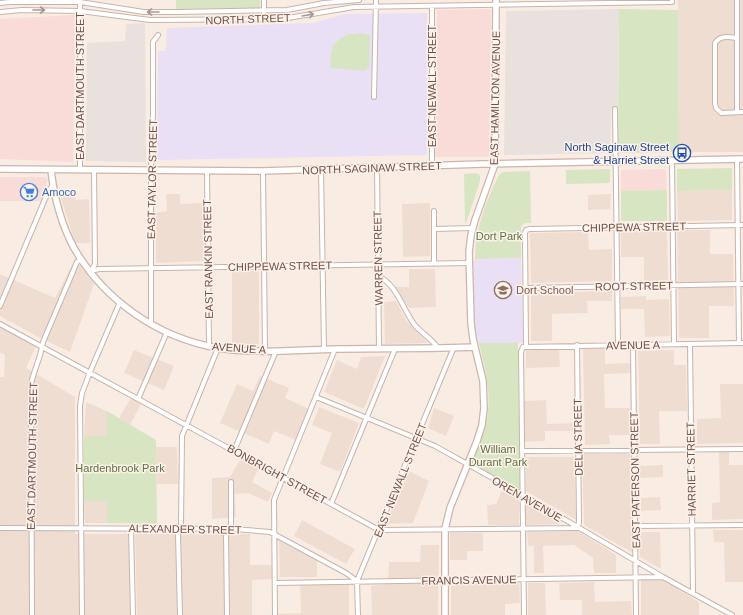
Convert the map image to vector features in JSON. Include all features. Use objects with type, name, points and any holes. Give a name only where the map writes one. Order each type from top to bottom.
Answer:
[{"type":"street","points":[[264,0],[264,19]]},
{"type":"street","name":"NORTH STREET","points":[[0,3],[80,2],[144,12],[171,12],[264,11],[292,9],[324,3],[359,0]]},
{"type":"street","points":[[374,97],[376,0]]},
{"type":"street","name":"NORTH STREET","points":[[0,12],[22,10],[80,11],[136,19],[171,20],[264,19],[296,17],[343,8],[432,6],[494,1],[672,1]]},
{"type":"street","name":"EAST HAMILTON AVENUE","points":[[445,615],[445,530],[450,508],[480,433],[484,408],[483,381],[471,323],[469,263],[470,243],[473,228],[495,164],[494,1]]},
{"type":"street","points":[[737,112],[737,1],[743,1]]},
{"type":"street","name":"EAST DARTMOUTH STREET","points":[[80,2],[80,170]]},
{"type":"street","name":"EAST NEWALL STREET","points":[[432,6],[432,166]]},
{"type":"street","points":[[171,12],[171,20]]},
{"type":"street","name":"EAST TAYLOR STREET","points":[[151,325],[150,171],[153,113],[153,42],[158,35]]},
{"type":"street","points":[[737,38],[721,38],[717,39],[715,43],[714,103],[716,108],[721,113],[743,112]]},
{"type":"street","points":[[615,109],[618,345]]},
{"type":"street","points":[[740,159],[737,226],[741,285],[741,343]]},
{"type":"street","name":"NORTH SAGINAW STREET","points":[[0,169],[94,171],[263,171],[740,159]]},
{"type":"street","points":[[672,160],[674,344]]},
{"type":"street","name":"WARREN STREET","points":[[377,167],[379,348]]},
{"type":"street","points":[[321,169],[324,350]]},
{"type":"street","name":"AVENUE A","points":[[51,170],[61,217],[68,236],[81,259],[101,284],[120,302],[151,325],[182,339],[218,348],[276,351],[475,347]]},
{"type":"street","name":"EAST DARTMOUTH STREET","points":[[91,271],[95,264],[94,171]]},
{"type":"street","name":"EAST RANKIN STREET","points":[[207,171],[209,346]]},
{"type":"street","points":[[263,171],[265,350]]},
{"type":"street","points":[[0,306],[48,192],[53,185]]},
{"type":"street","points":[[434,211],[434,264]]},
{"type":"street","name":"CHIPPEWA STREET","points":[[526,288],[526,230],[672,226],[743,226]]},
{"type":"street","points":[[434,229],[473,228]]},
{"type":"street","name":"EAST DARTMOUTH STREET","points":[[32,615],[31,384],[33,373],[44,342],[77,262],[81,259]]},
{"type":"street","name":"CHIPPEWA STREET","points":[[91,271],[99,269],[469,263]]},
{"type":"street","points":[[378,278],[384,279],[392,288],[413,324],[438,348]]},
{"type":"street","name":"ROOT STREET","points":[[526,288],[741,285]]},
{"type":"street","points":[[524,615],[520,352],[525,347],[526,288]]},
{"type":"street","points":[[82,615],[80,406],[82,393],[90,372],[120,302]]},
{"type":"street","name":"BONBRIGHT STREET","points":[[0,324],[379,530],[577,528]]},
{"type":"street","points":[[138,399],[166,332]]},
{"type":"street","name":"AVENUE A","points":[[525,347],[741,343]]},
{"type":"street","name":"HARRIET STREET","points":[[690,344],[693,593]]},
{"type":"street","name":"DELIA STREET","points":[[577,345],[579,451],[579,523],[577,528]]},
{"type":"street","name":"EAST PATERSON STREET","points":[[633,345],[636,615]]},
{"type":"street","name":"EAST NEWALL STREET","points":[[358,615],[358,581],[454,347]]},
{"type":"street","points":[[180,615],[178,534],[181,529],[182,436],[218,348]]},
{"type":"street","points":[[275,615],[274,500],[335,349]]},
{"type":"street","points":[[331,504],[395,349]]},
{"type":"street","points":[[234,451],[276,351]]},
{"type":"street","name":"OREN AVENUE","points":[[316,397],[434,446],[732,615]]},
{"type":"street","points":[[522,451],[743,449]]},
{"type":"street","points":[[227,615],[226,534],[231,524],[231,482]]},
{"type":"street","points":[[636,526],[743,525]]},
{"type":"street","name":"ALEXANDER STREET","points":[[0,528],[228,529],[270,532],[358,581]]},
{"type":"street","points":[[131,529],[133,615]]},
{"type":"street","name":"FRANCIS AVENUE","points":[[275,583],[663,577]]},
{"type":"shaded area","points":[[678,0],[743,0],[743,152],[679,152]]},
{"type":"shaded area","points":[[491,9],[489,157],[435,157],[437,10]]},
{"type":"shaded area","points":[[619,9],[618,108],[611,109],[610,153],[504,155],[506,11]]},
{"type":"shaded area","points":[[427,13],[427,155],[157,160],[158,51],[166,51],[167,28],[313,23],[344,14]]},
{"type":"shaded area","points":[[75,15],[73,162],[0,159],[0,19]]},
{"type":"shaded area","points":[[145,23],[146,162],[86,161],[87,43],[125,41],[126,24]]},
{"type":"shaded area","points":[[666,169],[667,190],[621,191],[621,170]]},
{"type":"shaded area","points":[[0,177],[45,177],[48,179],[41,201],[0,201]]},
{"type":"shaded area","points":[[732,190],[732,220],[678,221],[677,191]]},
{"type":"shaded area","points":[[76,191],[75,200],[89,199],[90,243],[75,243],[59,192]]},
{"type":"shaded area","points":[[166,194],[180,194],[180,204],[203,203],[204,261],[156,263],[156,213],[167,211]]},
{"type":"shaded area","points":[[611,194],[610,209],[588,210],[588,195]]},
{"type":"shaded area","points":[[430,203],[430,256],[403,257],[402,204]]},
{"type":"shaded area","points":[[677,230],[710,230],[710,254],[733,254],[734,306],[709,306],[709,338],[679,338]]},
{"type":"shaded area","points":[[667,231],[668,281],[644,281],[644,257],[621,257],[621,232]]},
{"type":"shaded area","points":[[588,232],[589,250],[612,249],[612,281],[531,283],[530,233]]},
{"type":"shaded area","points":[[521,258],[523,343],[479,343],[474,326],[473,263],[475,259]]},
{"type":"shaded area","points":[[75,259],[94,284],[70,352],[40,338],[0,316],[0,274],[55,298]]},
{"type":"shaded area","points":[[409,269],[435,269],[436,307],[409,308],[395,287],[409,287]]},
{"type":"shaded area","points":[[232,271],[259,271],[259,344],[232,345]]},
{"type":"shaded area","points":[[612,291],[612,301],[587,301],[588,313],[552,314],[552,341],[531,341],[531,293]]},
{"type":"shaded area","points":[[646,296],[646,300],[669,299],[670,336],[645,337],[644,309],[621,309],[621,297]]},
{"type":"shaded area","points":[[396,301],[406,320],[428,343],[385,344],[384,302]]},
{"type":"shaded area","points":[[0,326],[36,346],[26,368],[75,397],[75,534],[129,534],[131,615],[0,615],[0,377],[4,377],[5,355],[0,352]]},
{"type":"shaded area","points":[[605,348],[605,364],[631,363],[631,373],[604,374],[605,408],[630,408],[631,435],[609,435],[610,444],[585,445],[583,349]]},
{"type":"shaded area","points":[[559,349],[560,367],[526,368],[526,350]]},
{"type":"shaded area","points":[[134,350],[174,366],[164,390],[124,373]]},
{"type":"shaded area","points":[[674,350],[674,365],[686,365],[687,411],[659,411],[660,444],[640,444],[638,351]]},
{"type":"shaded area","points":[[385,356],[364,409],[324,392],[337,360],[357,369],[361,357]]},
{"type":"shaded area","points":[[260,376],[289,388],[285,398],[309,409],[296,440],[274,431],[269,444],[220,423],[237,384],[253,391]]},
{"type":"shaded area","points":[[720,384],[743,384],[743,443],[697,444],[697,419],[721,418]]},
{"type":"shaded area","points":[[131,398],[141,404],[130,425],[119,418]]},
{"type":"shaded area","points":[[546,400],[547,424],[575,423],[575,431],[545,431],[545,441],[525,442],[524,401]]},
{"type":"shaded area","points":[[86,402],[107,411],[107,436],[84,436]]},
{"type":"shaded area","points":[[319,407],[359,423],[340,472],[320,464],[332,433],[312,425]]},
{"type":"shaded area","points":[[434,408],[454,416],[446,436],[428,428]]},
{"type":"shaded area","points":[[156,447],[177,447],[178,484],[157,484]]},
{"type":"shaded area","points":[[719,451],[729,451],[729,465],[743,465],[743,519],[712,520],[712,503],[720,502]]},
{"type":"shaded area","points":[[631,453],[633,553],[584,525],[582,454]]},
{"type":"shaded area","points":[[526,457],[574,457],[576,520],[526,491]]},
{"type":"shaded area","points":[[241,458],[259,468],[252,482],[272,493],[268,502],[248,493],[235,494],[236,517],[212,519],[212,478],[230,477]]},
{"type":"shaded area","points":[[663,465],[663,477],[640,478],[640,466]]},
{"type":"shaded area","points":[[409,471],[429,481],[413,523],[386,524]]},
{"type":"shaded area","points":[[502,490],[519,500],[519,525],[488,525],[487,505],[496,504]]},
{"type":"shaded area","points":[[660,497],[661,510],[641,511],[641,498]]},
{"type":"shaded area","points":[[84,501],[107,501],[107,523],[85,523]]},
{"type":"shaded area","points":[[525,503],[561,524],[525,525]]},
{"type":"shaded area","points":[[302,520],[355,549],[346,564],[294,536]]},
{"type":"shaded area","points":[[713,530],[743,530],[743,582],[725,582],[724,542],[714,542]]},
{"type":"shaded area","points":[[578,531],[616,555],[616,573],[594,573],[593,558],[574,545],[543,546],[544,573],[534,573],[534,546],[528,546],[527,532]]},
{"type":"shaded area","points":[[640,532],[660,532],[661,569],[640,557]]},
{"type":"shaded area","points":[[450,533],[483,533],[483,551],[467,551],[467,560],[450,560]]},
{"type":"shaded area","points":[[135,534],[250,534],[250,565],[272,565],[272,579],[252,580],[252,615],[137,615]]},
{"type":"shaded area","points":[[279,541],[317,560],[317,577],[280,577]]},
{"type":"shaded area","points":[[421,545],[439,545],[438,615],[372,615],[371,586],[388,584],[389,562],[420,562]]},
{"type":"shaded area","points":[[662,579],[699,602],[699,615],[641,615],[641,580]]},
{"type":"shaded area","points":[[519,582],[520,603],[505,604],[505,615],[451,615],[451,583]]},
{"type":"shaded area","points":[[594,582],[595,602],[631,601],[632,615],[582,615],[582,600],[560,600],[559,583]]},
{"type":"shaded area","points":[[528,583],[545,583],[546,615],[528,615]]},
{"type":"shaded area","points":[[349,584],[349,615],[272,615],[301,613],[300,585]]},
{"type":"green space","points":[[176,0],[260,0],[260,8],[176,9]]},
{"type":"green space","points":[[619,9],[678,10],[679,152],[618,153]]},
{"type":"green space","points":[[359,33],[370,35],[369,68],[365,71],[331,68],[331,53],[336,43],[345,36]]},
{"type":"green space","points":[[732,168],[732,190],[677,191],[677,169]]},
{"type":"green space","points":[[610,169],[610,183],[566,184],[566,170]]},
{"type":"green space","name":"Dort Park","points":[[530,171],[531,223],[525,223],[521,226],[521,258],[475,259],[475,248],[479,226],[499,175],[503,172]]},
{"type":"green space","name":"Dort Park","points":[[476,173],[480,175],[480,181],[465,223],[464,174]]},
{"type":"green space","points":[[667,190],[667,221],[621,221],[621,191]]},
{"type":"green space","name":"William Durant Park","points":[[479,343],[518,343],[520,490],[518,491],[473,464],[485,429],[488,407],[488,386]]},
{"type":"green space","name":"Hardenbrook Park","points":[[107,411],[156,440],[157,524],[107,523],[107,501],[84,501],[84,436],[107,436]]},
{"type":"place","name":"North Saginaw Street & Harriet Street","points":[[682,153]]},
{"type":"place","name":"Amoco","points":[[29,192]]},
{"type":"place","name":"Dort School","points":[[503,290]]}]
